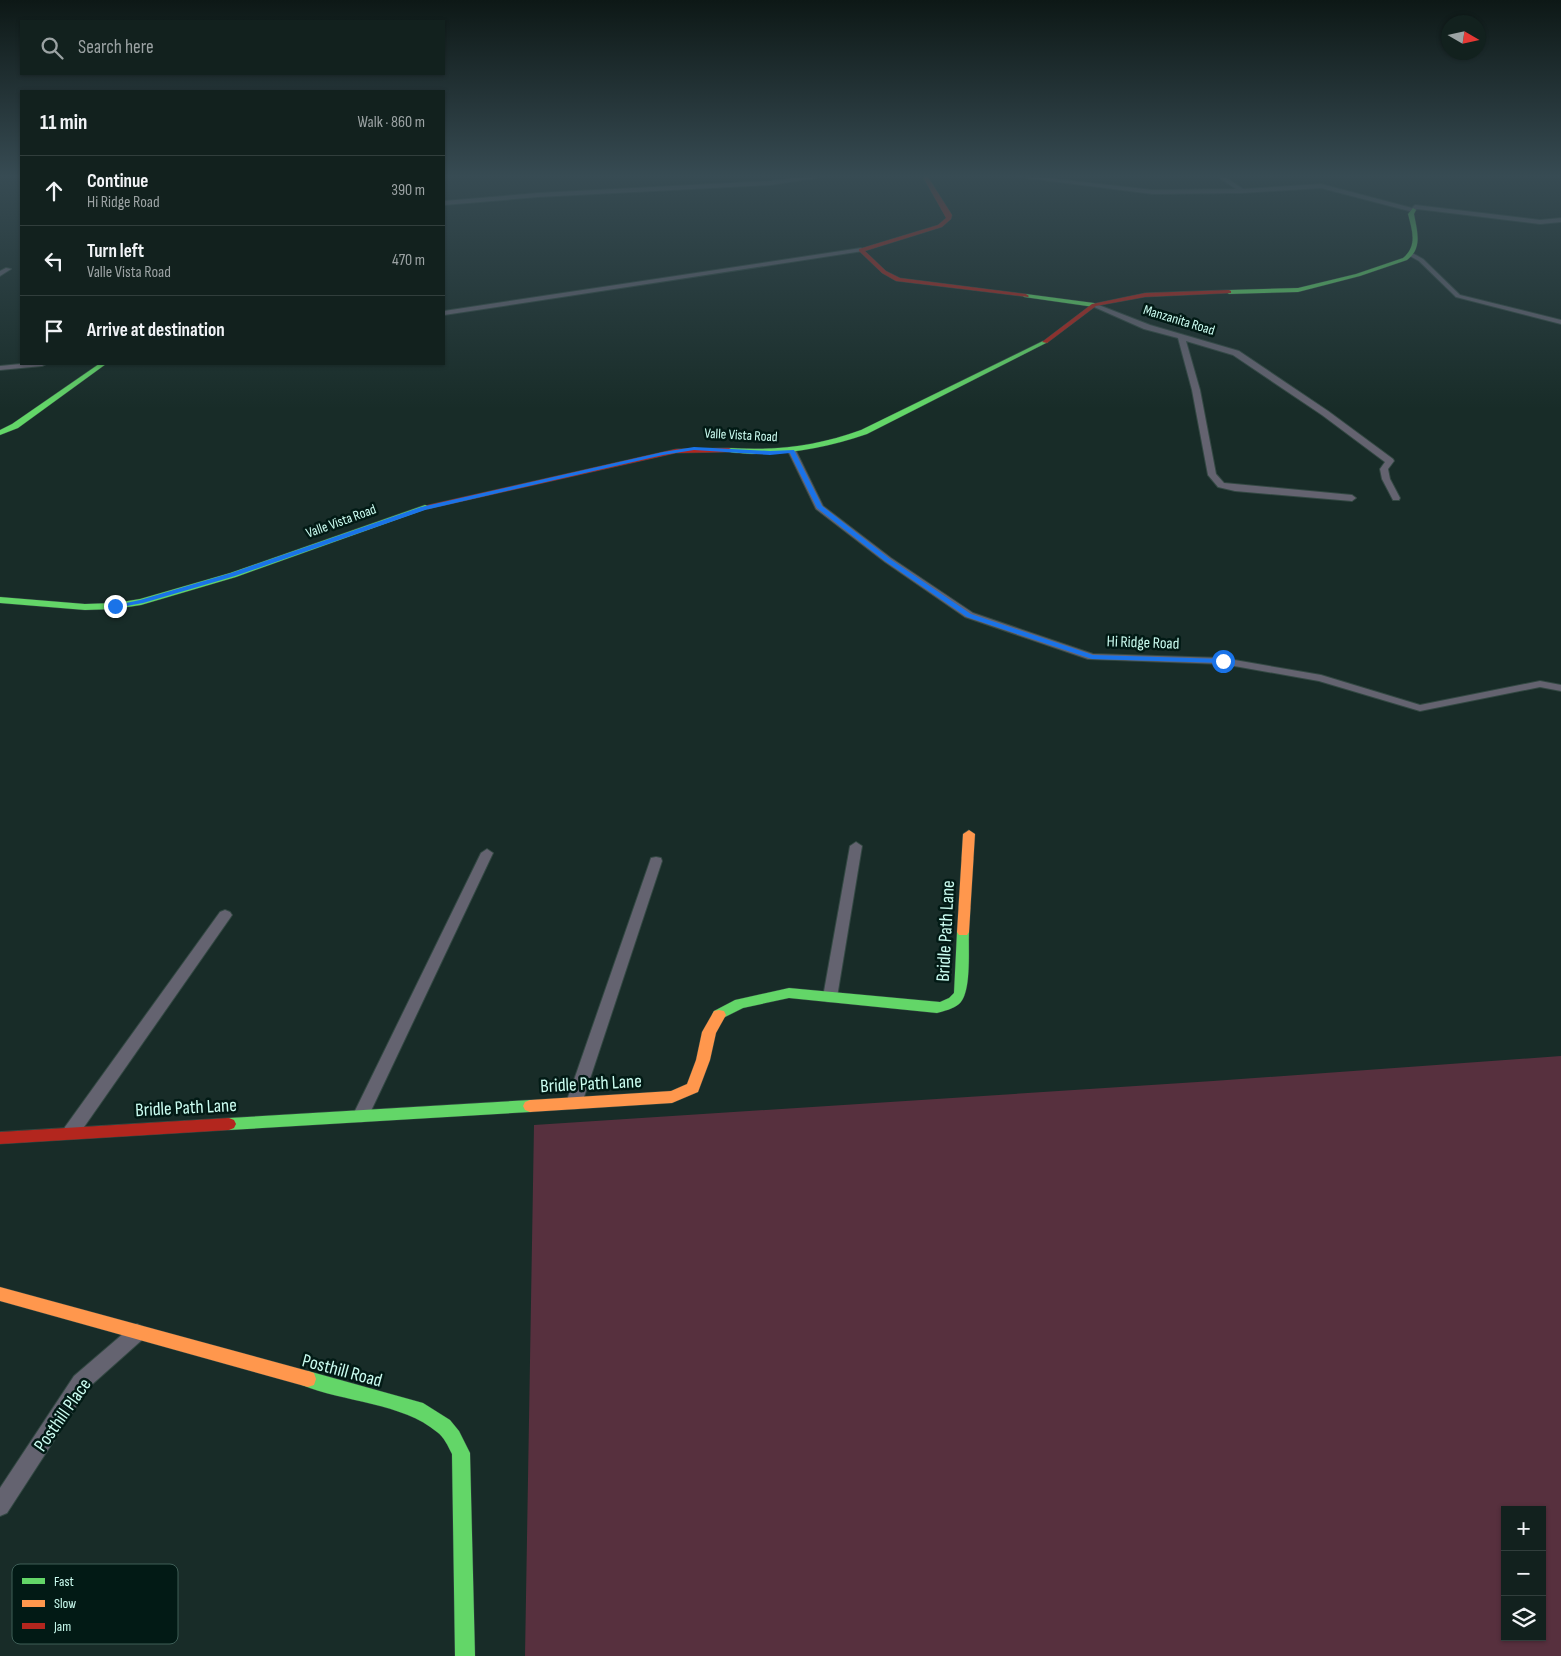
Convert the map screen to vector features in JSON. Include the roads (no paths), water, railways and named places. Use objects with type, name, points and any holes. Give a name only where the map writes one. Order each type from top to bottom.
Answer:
[{"type":"street","points":[[445,312],[832,254]]},
{"type":"street","name":"Manzanita Road","points":[[865,254],[884,272],[898,280],[1094,305],[1147,328],[1236,353],[1325,413],[1390,461],[1384,469],[1386,479],[1396,498]]},
{"type":"street","points":[[1412,255],[1421,260],[1458,296],[1561,322]]},
{"type":"street","name":"Valle Vista Road","points":[[0,600],[86,607],[115,606],[141,602],[233,575],[423,508],[676,451],[708,448],[770,453],[792,451],[843,441],[1042,344],[1094,305],[1144,295],[1273,292],[1306,289],[1398,262],[1412,255]]},
{"type":"street","points":[[0,274],[8,269]]},
{"type":"street","points":[[1181,337],[1196,390],[1212,475],[1221,485],[1235,488],[1352,498]]},
{"type":"street","points":[[0,368],[32,365]]},
{"type":"street","points":[[0,433],[15,426],[102,365]]},
{"type":"street","name":"Hi Ridge Road","points":[[792,451],[820,507],[888,560],[969,615],[1092,657],[1223,661],[1321,678],[1420,708],[1540,684],[1561,688]]},
{"type":"street","name":"Bridle Path Lane","points":[[0,1138],[71,1132],[574,1103],[679,1094],[693,1088],[703,1060],[709,1032],[718,1015],[740,1004],[789,993],[937,1008],[952,1004],[960,993],[969,834]]},
{"type":"street","points":[[830,997],[856,846]]},
{"type":"street","points":[[361,1115],[487,852]]},
{"type":"street","points":[[574,1103],[656,861]]},
{"type":"street","points":[[71,1132],[225,915]]},
{"type":"street","name":"Posthill Road","points":[[0,1294],[416,1409],[437,1419],[453,1435],[461,1453],[466,1656]]},
{"type":"street","name":"Posthill Place","points":[[0,1506],[82,1382],[137,1333]]}]
